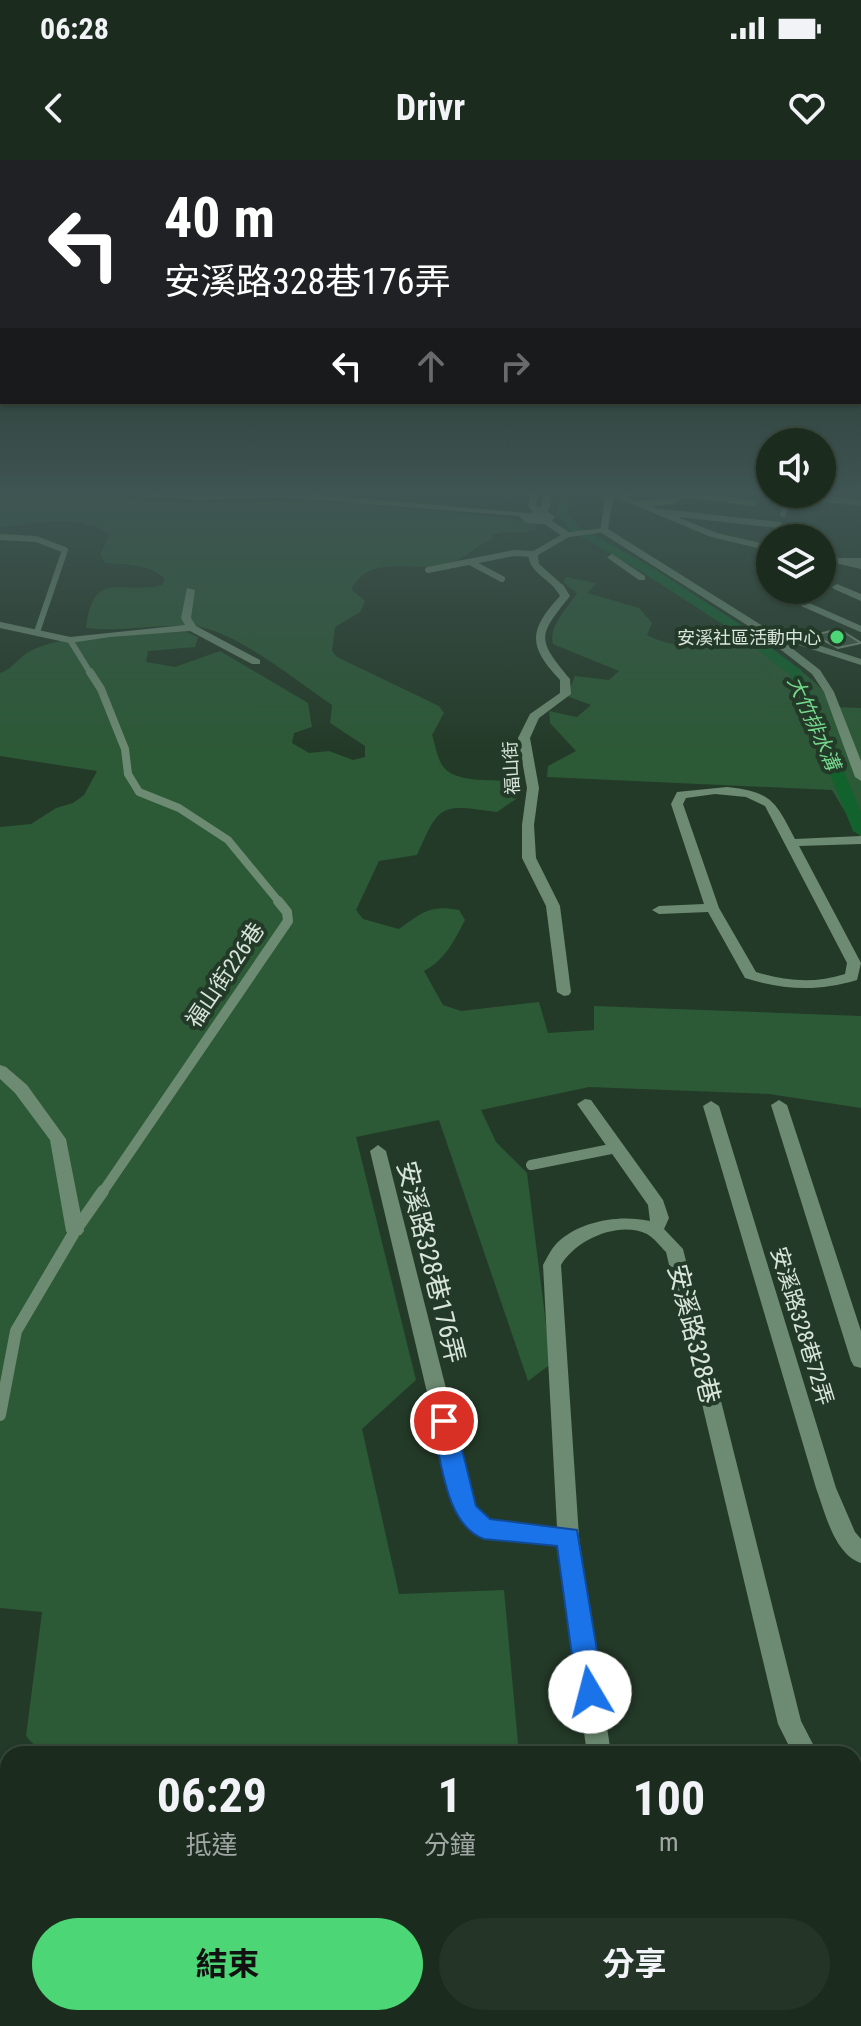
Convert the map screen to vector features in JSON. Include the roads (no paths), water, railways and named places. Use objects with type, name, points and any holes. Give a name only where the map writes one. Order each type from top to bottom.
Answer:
[{"type":"street","name":"福山街","points":[[551,579],[565,596],[541,622],[537,637],[545,660],[565,679],[565,694],[534,716],[524,738],[533,788],[528,825],[529,858],[553,906],[564,992]]},
{"type":"street","points":[[677,579],[762,630],[816,672],[829,692],[861,777]]},
{"type":"street","points":[[837,587],[861,598]]},
{"type":"street","points":[[190,590],[186,618],[192,628],[256,662]]},
{"type":"street","points":[[70,640],[192,628]]},
{"type":"street","points":[[762,630],[858,659]]},
{"type":"street","points":[[698,791],[758,796],[770,804],[854,963],[852,977],[832,984],[786,986],[750,975],[712,908],[677,804],[681,795],[698,791]]},
{"type":"street","points":[[789,843],[861,840]]},
{"type":"street","points":[[659,910],[712,908]]},
{"type":"street","points":[[0,1070],[21,1089],[58,1139],[75,1231]]},
{"type":"street","points":[[585,1104],[657,1204],[660,1218],[655,1230],[624,1225],[587,1233],[565,1245],[552,1265],[568,1537],[598,1746]]},
{"type":"street","points":[[779,1105],[861,1361]]},
{"type":"street","name":"安溪路328巷72弄","points":[[711,1106],[826,1488],[846,1537],[861,1554]]},
{"type":"street","name":"安溪路328巷176弄","points":[[378,1151],[466,1511],[484,1529],[568,1537]]},
{"type":"street","name":"安溪路328巷","points":[[655,1230],[674,1249],[790,1724],[802,1746]]},
{"type":"lane","points":[[37,632],[55,579]]},
{"type":"lane","points":[[804,604],[861,629]]},
{"type":"lane","points":[[0,625],[70,640]]},
{"type":"lane","name":"福山街226巷","points":[[0,1415],[16,1331],[75,1231],[288,921],[287,912],[228,840],[179,808],[139,792],[128,774],[125,749],[101,689],[70,640]]},
{"type":"lane","points":[[531,1165],[616,1148]]},
{"type":"waterway","name":"大竹排水溝","points":[[662,579],[734,626],[796,673],[861,831]]},
{"type":"place","name":"安溪社區活動中心","points":[[837,637]]}]
